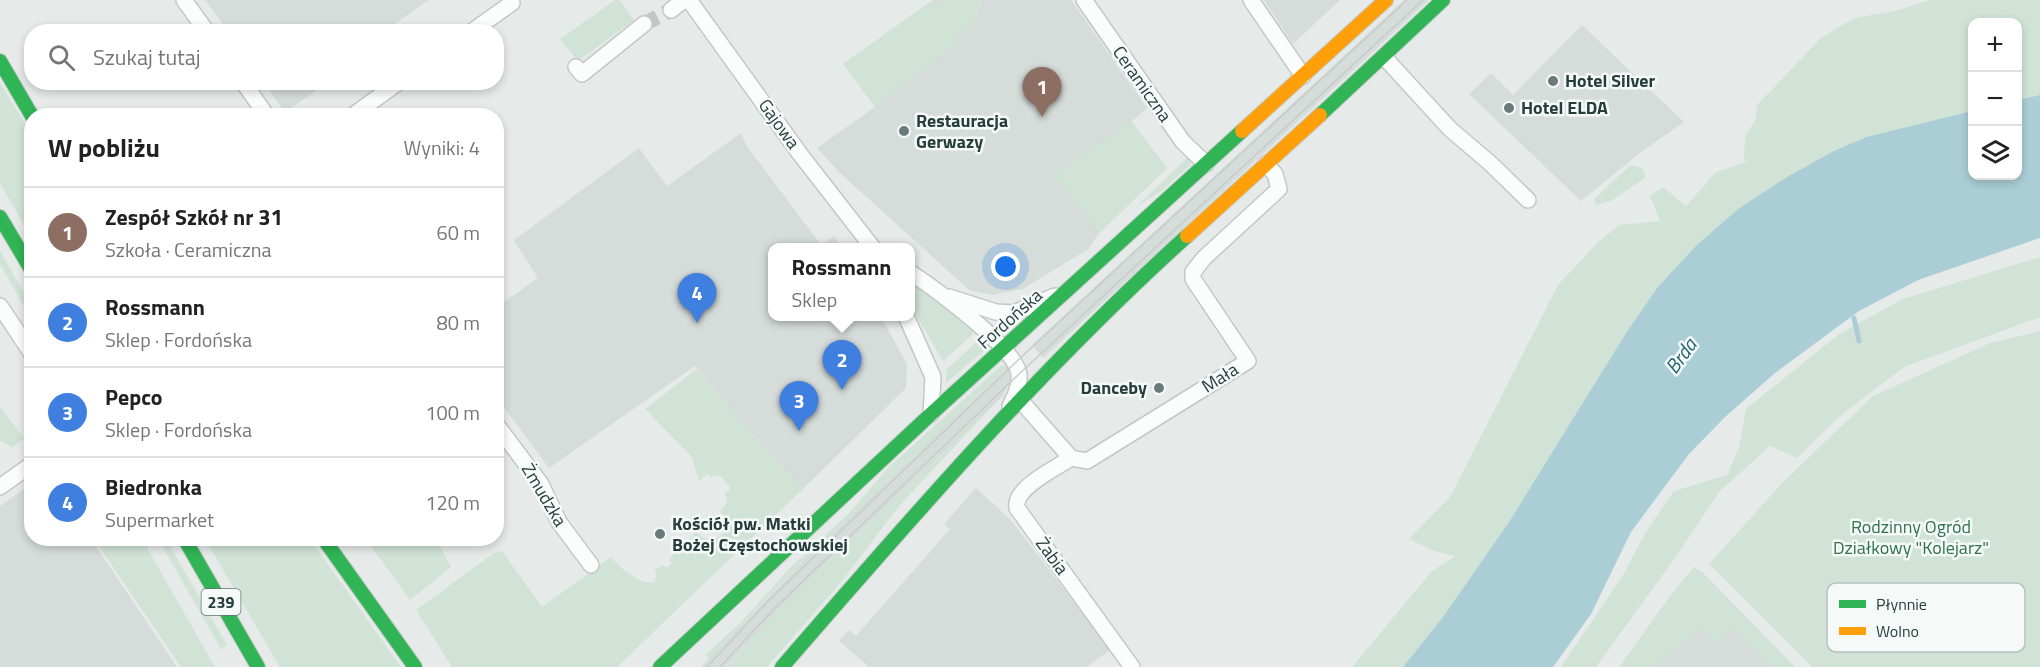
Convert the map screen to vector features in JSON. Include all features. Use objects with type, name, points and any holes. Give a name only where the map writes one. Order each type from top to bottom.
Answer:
[{"type":"main road","name":"Fordońska","points":[[660,667],[931,414],[1386,0]]},
{"type":"main road","points":[[782,667],[1006,414],[1173,249],[1384,57],[1443,0]]},
{"type":"main road","points":[[0,61],[27,108]]},
{"type":"main road","points":[[0,217],[24,258]]},
{"type":"main road","name":"239","points":[[189,546],[258,667]]},
{"type":"main road","points":[[329,546],[415,667]]},
{"type":"street","points":[[184,0],[201,24]]},
{"type":"street","points":[[671,10],[684,0]]},
{"type":"street","name":"Gajowa","points":[[689,0],[800,154],[870,243]]},
{"type":"street","name":"Ceramiczna","points":[[1084,0],[1172,127],[1190,151],[1206,164]]},
{"type":"street","points":[[1251,0],[1303,76]]},
{"type":"street","points":[[482,24],[512,3]]},
{"type":"street","points":[[576,67],[582,74],[644,24]]},
{"type":"street","points":[[1384,57],[1450,129],[1528,200]]},
{"type":"street","points":[[249,90],[261,108]]},
{"type":"street","points":[[363,108],[388,90]]},
{"type":"street","name":"Mała","points":[[1071,458],[1087,461],[1248,361],[1194,279],[1193,272],[1204,258],[1279,189],[1275,174],[1266,164]]},
{"type":"street","points":[[915,276],[945,296],[1004,348],[1015,363],[1019,374],[1017,391],[1006,414]]},
{"type":"street","points":[[945,296],[996,312],[1014,313],[1063,294],[1075,284]]},
{"type":"street","points":[[0,306],[24,342]]},
{"type":"street","points":[[908,321],[933,377],[931,414]]},
{"type":"street","points":[[1020,400],[1071,458]]},
{"type":"street","name":"Żmudzka","points":[[504,435],[541,484],[559,522],[591,565]]},
{"type":"street","name":"Żabia","points":[[1071,458],[1022,490],[1016,502],[1017,508],[1132,667]]},
{"type":"street","points":[[0,487],[24,470]]},
{"type":"shaded area","points":[[205,0],[428,0],[395,24],[223,24]]},
{"type":"shaded area","points":[[933,0],[1071,0],[1147,108],[1131,122],[1167,168],[1099,233],[1088,249],[1023,289],[992,295],[969,290],[840,173],[817,148],[875,107],[843,64]]},
{"type":"shaded area","points":[[1264,0],[1340,0],[1293,44]]},
{"type":"shaded area","points":[[1404,0],[1429,0],[1043,358],[1032,345]]},
{"type":"shaded area","points":[[1582,25],[1684,122],[1641,152],[1581,201],[1469,94],[1491,73],[1513,95]]},
{"type":"shaded area","points":[[269,90],[317,90],[291,108],[282,108]]},
{"type":"shaded area","points":[[741,133],[746,145],[820,243],[768,243],[768,321],[883,321],[907,364],[906,388],[803,489],[745,426],[695,366],[549,468],[504,407],[504,302],[538,278],[514,240],[639,148],[667,186]]},
{"type":"shaded area","points":[[834,236],[839,243],[824,243]]},
{"type":"shaded area","points":[[1008,367],[1010,379],[1003,396],[801,587],[725,667],[701,667],[813,551]]},
{"type":"shaded area","points":[[976,488],[1010,519],[1110,650],[1086,667],[869,667],[839,641],[849,630],[856,636],[950,529],[944,524]]},
{"type":"shaded area","points":[[24,489],[24,546],[96,546],[177,667],[0,667],[0,506]]},
{"type":"shaded area","points":[[1702,572],[1795,667],[1633,667]]},
{"type":"green space","points":[[615,0],[620,0],[634,20],[578,61],[560,39]]},
{"type":"green space","points":[[945,0],[983,0],[973,25],[956,37],[959,42],[875,107],[843,64],[930,2],[934,8]]},
{"type":"green space","points":[[1930,0],[2040,0],[2040,95],[2022,99],[2022,18],[1968,18],[1968,112],[1866,137],[1834,151],[1657,288],[1626,333],[1509,522],[1443,617],[1403,667],[1352,667],[1431,572],[1455,556],[1434,551],[1409,539],[1450,497],[1558,285],[1600,240],[1620,225],[1660,221],[1650,196],[1663,187],[1686,206],[1715,173],[1747,161],[1744,160],[1745,137],[1756,118],[1757,105],[1821,38],[1854,18],[1895,11]]},
{"type":"green space","points":[[0,82],[24,122],[24,225],[0,183]]},
{"type":"green space","points":[[1131,121],[1167,168],[1099,233],[1054,175]]},
{"type":"green space","points":[[1188,157],[1191,164],[1164,189],[1136,207]]},
{"type":"green space","points":[[1631,165],[1642,168],[1646,177],[1611,201],[1596,205],[1594,199]]},
{"type":"green space","points":[[0,251],[24,293],[24,307],[0,264]]},
{"type":"green space","points":[[2040,257],[2040,317],[1904,367],[1840,416],[1797,458],[1770,446],[1720,491],[1675,558],[1596,667],[1561,667],[1623,575],[1647,530],[1674,491],[1727,475],[1739,447],[1746,409],[1839,334],[1903,299]]},
{"type":"green space","points":[[915,282],[973,332],[943,361],[915,314]]},
{"type":"green space","name":"Rodzinny Ogród Działkowy \"Kolejarz\"","points":[[2040,331],[2040,667],[1812,667],[1709,564],[1786,479],[1873,396],[1990,343]]},
{"type":"green space","points":[[980,339],[988,347],[946,383],[946,370]]},
{"type":"green space","points":[[1002,365],[1008,367],[781,583],[709,659],[705,655],[741,622],[792,566],[848,514],[889,467]]},
{"type":"green space","points":[[697,369],[803,489],[617,667],[452,667],[416,610],[494,553],[502,551],[542,607],[611,557],[625,571],[637,578],[654,582],[657,575],[654,570],[663,565],[667,568],[672,563],[669,560],[675,552],[679,555],[683,551],[680,548],[684,543],[688,545],[695,531],[704,538],[713,539],[728,529],[728,521],[720,511],[727,503],[725,492],[729,491],[730,486],[719,475],[710,477],[707,474],[699,482],[692,457],[645,409]]},
{"type":"green space","points":[[999,399],[899,506],[842,581],[767,667],[725,667],[801,587]]},
{"type":"green space","points":[[0,406],[24,439],[12,447],[0,441]]},
{"type":"green space","points":[[99,546],[146,546],[215,667],[181,667]]},
{"type":"green space","points":[[162,546],[170,546],[227,645],[221,649]]},
{"type":"green space","points":[[209,546],[315,546],[401,667],[280,667]]},
{"type":"green space","points":[[371,546],[440,546],[451,567],[410,600]]},
{"type":"green space","points":[[1694,567],[1702,572],[1795,667],[1772,667],[1733,630],[1718,641],[1713,641],[1700,629],[1655,667],[1619,667]]},
{"type":"water","name":"Brda","points":[[2040,95],[2040,238],[1918,280],[1859,311],[1775,373],[1725,417],[1689,454],[1631,532],[1591,614],[1553,667],[1403,667],[1443,617],[1509,522],[1626,333],[1657,288],[1696,246],[1738,209],[1787,177],[1834,151],[1866,137],[1968,112],[1968,180],[2022,180],[2022,99]]},
{"type":"waterway","points":[[1854,318],[1859,341]]},
{"type":"tunnel","points":[[644,24],[671,10]]},
{"type":"tram line","points":[[707,667],[770,599],[1015,363],[1407,0]]},
{"type":"tram line","points":[[720,667],[774,609],[1019,374],[1423,0]]},
{"type":"traffic: fast","points":[[1320,115],[1443,0]]},
{"type":"traffic: fast","points":[[0,61],[27,108]]},
{"type":"traffic: fast","points":[[660,667],[931,414],[1242,131]]},
{"type":"traffic: fast","points":[[0,217],[24,258]]},
{"type":"traffic: fast","points":[[782,667],[978,445],[1080,338],[1187,236]]},
{"type":"traffic: fast","points":[[189,546],[258,667]]},
{"type":"traffic: fast","points":[[329,546],[415,667]]},
{"type":"traffic: slow","points":[[1242,131],[1386,0]]},
{"type":"traffic: slow","points":[[1187,236],[1320,115]]},
{"type":"place","name":"Hotel Silver","points":[[1553,81]]},
{"type":"place","name":"Hotel ELDA","points":[[1509,108]]},
{"type":"place","name":"Zespół Szkół nr 31","points":[[1042,117]]},
{"type":"place","name":"Restauracja Gerwazy","points":[[904,131]]},
{"type":"place","name":"Biedronka","points":[[697,323]]},
{"type":"place","name":"Danceby","points":[[1159,388]]},
{"type":"place","name":"Rossmann","points":[[842,390]]},
{"type":"place","name":"Pepco","points":[[799,431]]},
{"type":"place","name":"Kościół pw. Matki Bożej Częstochowskiej","points":[[660,534]]}]
